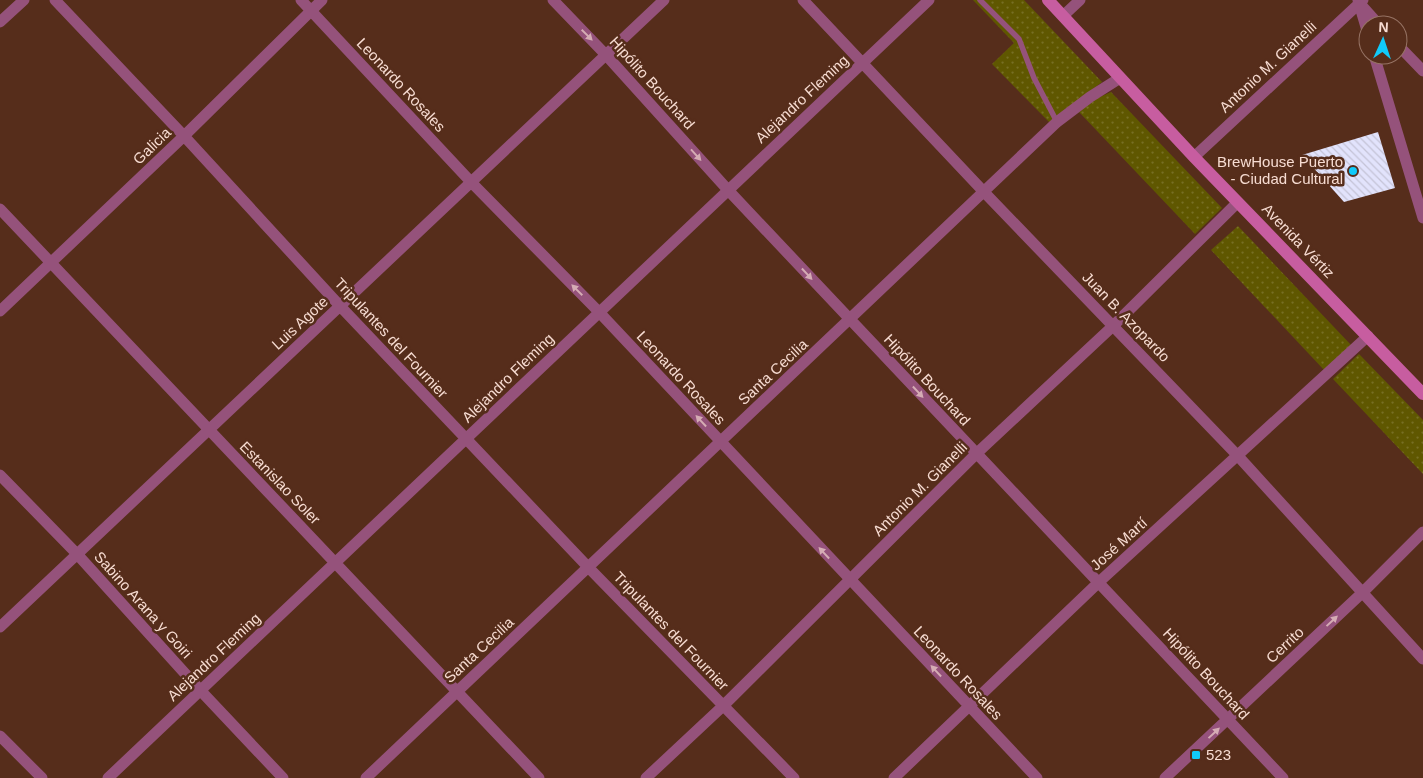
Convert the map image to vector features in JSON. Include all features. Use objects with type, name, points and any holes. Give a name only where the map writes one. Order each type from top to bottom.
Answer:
[{"type":"street","points":[[0,22],[24,0]]},
{"type":"street","name":"Tripulantes del Fournier","points":[[55,0],[466,439],[722,706],[794,778]]},
{"type":"street","name":"Leonardo Rosales","points":[[301,0],[471,182],[599,312],[1037,778]]},
{"type":"street","name":"Galicia","points":[[0,311],[184,136],[322,0]]},
{"type":"street","name":"Hipólito Bouchard","points":[[553,0],[606,54],[728,190],[1283,778]]},
{"type":"street","name":"Luis Agote","points":[[0,627],[664,0]]},
{"type":"street","name":"Juan B. Azopardo","points":[[803,0],[984,192],[1238,456],[1423,659]]},
{"type":"street","name":"Alejandro Fleming","points":[[108,778],[928,0]]},
{"type":"street","name":"Avenida Vértiz","points":[[1048,0],[1194,157],[1423,394]]},
{"type":"street","points":[[1064,16],[1080,0]]},
{"type":"street","points":[[1359,1],[1371,15]]},
{"type":"street","points":[[1359,1],[1363,15]]},
{"type":"street","name":"Antonio M. Gianelli","points":[[1194,157],[1359,1]]},
{"type":"street","points":[[1408,55],[1423,71]]},
{"type":"street","points":[[1377,65],[1423,218]]},
{"type":"street","name":"Santa Cecilia","points":[[366,778],[1057,122],[1090,97],[1120,78]]},
{"type":"street","name":"Antonio M. Gianelli","points":[[646,778],[850,581],[976,454],[1113,326],[1238,202]]},
{"type":"street","name":"Estanislao Soler","points":[[0,209],[539,778]]},
{"type":"street","name":"José Martí","points":[[894,778],[1099,582],[1368,336]]},
{"type":"street","name":"Sabino Arana y Goiri","points":[[0,475],[77,554],[200,690],[283,778]]},
{"type":"street","name":"Cerrito","points":[[1165,778],[1362,593],[1423,532]]},
{"type":"street","points":[[0,736],[42,778]]},
{"type":"lane","points":[[980,0],[1019,39],[1034,78],[1057,122]]},
{"type":"shaded area","points":[[973,0],[1024,0],[1102,82],[1050,123],[992,64],[1014,43]]},
{"type":"shaded area","points":[[1111,92],[1222,208],[1195,234],[1079,112],[1093,100]]},
{"type":"shaded area","points":[[1238,226],[1352,346],[1325,371],[1211,250]]},
{"type":"shaded area","points":[[1359,354],[1423,420],[1423,474],[1333,379]]},
{"type":"building","name":"BrewHouse Puerto - Ciudad Cultural","points":[[1378,132],[1395,188],[1344,202],[1302,155]]},
{"type":"place","name":"BrewHouse Puerto - Ciudad Cultural","points":[[1353,171]]},
{"type":"place","name":"523","points":[[1196,755]]}]
